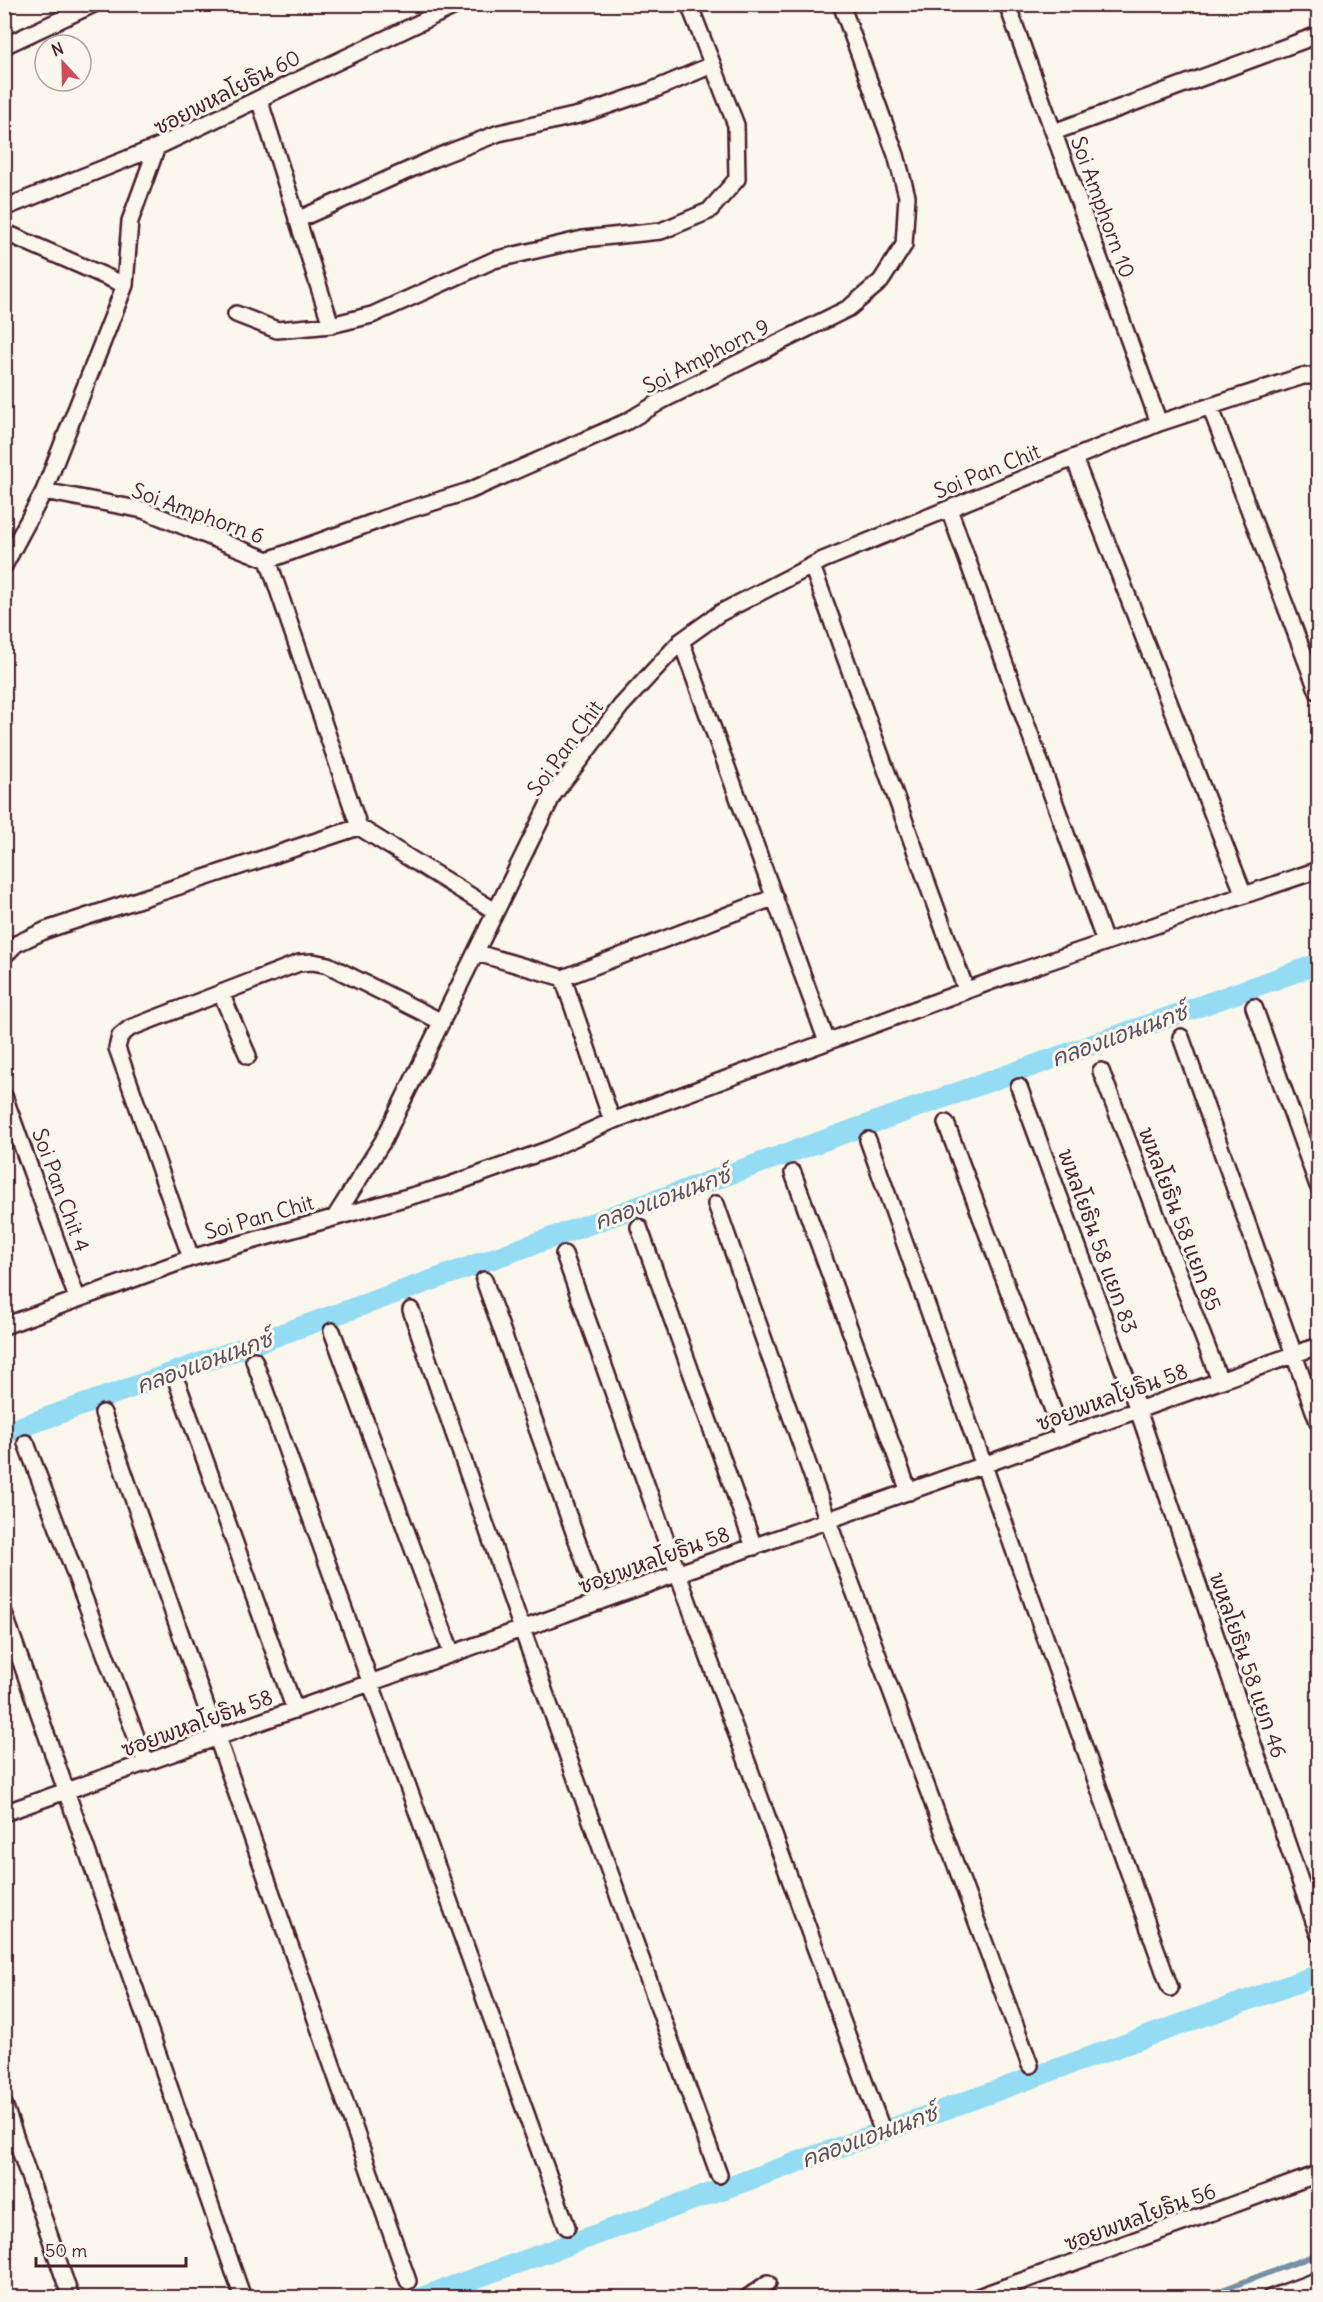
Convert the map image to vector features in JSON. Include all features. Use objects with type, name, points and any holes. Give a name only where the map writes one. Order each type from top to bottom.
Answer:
[{"type":"street","points":[[4,46],[70,10],[94,4]]},
{"type":"street","name":"ซอยพหลโยธิน 60","points":[[4,566],[44,491],[125,285],[130,220],[157,147],[459,4]]},
{"type":"street","points":[[236,314],[277,330],[331,325],[372,315],[494,260],[583,239],[660,231],[709,212],[736,179],[736,125],[689,4]]},
{"type":"street","name":"Soi Amphorn 9","points":[[268,560],[402,512],[469,491],[626,422],[663,400],[849,308],[881,281],[904,245],[907,196],[896,155],[841,4]]},
{"type":"street","name":"Soi Amphorn 10","points":[[1007,4],[1159,423]]},
{"type":"street","points":[[1054,132],[1318,35]]},
{"type":"street","points":[[297,220],[440,156],[499,133],[583,114],[653,90],[712,65]]},
{"type":"street","points":[[259,99],[331,325]]},
{"type":"street","points":[[4,208],[157,147]]},
{"type":"street","points":[[4,232],[125,285]]},
{"type":"street","name":"Soi Pan Chit","points":[[4,1326],[191,1258],[335,1217],[383,1141],[553,795],[621,706],[681,641],[720,613],[812,566],[1159,423],[1311,376]]},
{"type":"street","points":[[1210,406],[1318,692]]},
{"type":"street","points":[[1074,458],[1244,895]]},
{"type":"street","name":"Soi Amphorn 6","points":[[44,491],[143,510],[268,560]]},
{"type":"street","points":[[949,509],[1106,942]]},
{"type":"street","points":[[268,560],[312,682],[359,827],[495,911]]},
{"type":"street","points":[[812,566],[966,990]]},
{"type":"street","points":[[681,641],[827,1042]]},
{"type":"street","points":[[4,956],[16,945],[46,930],[359,827]]},
{"type":"street","points":[[335,1217],[447,1186],[550,1149],[612,1121],[966,990],[1318,870]]},
{"type":"street","points":[[477,953],[563,978],[774,897]]},
{"type":"street","points":[[191,1258],[117,1048],[120,1036],[130,1028],[220,993],[299,963],[313,962],[328,965],[442,1022]]},
{"type":"street","points":[[563,978],[612,1121]]},
{"type":"street","points":[[220,993],[248,1056]]},
{"type":"street","points":[[1254,1007],[1318,1186]]},
{"type":"street","points":[[1181,1037],[1318,1422]]},
{"type":"street","name":"พหลโยธิน 58 แยก 85","points":[[1101,1071],[1220,1381]]},
{"type":"street","name":"พหลโยธิน 58 แยก 83","points":[[1018,1087],[1138,1410]]},
{"type":"street","name":"Soi Pan Chit 4","points":[[4,1096],[77,1298]]},
{"type":"street","points":[[946,1123],[1063,1437]]},
{"type":"street","points":[[868,1140],[1170,1988]]},
{"type":"street","points":[[793,1173],[909,1492]]},
{"type":"street","points":[[716,1204],[828,1521],[1030,2065]]},
{"type":"street","points":[[639,1227],[754,1547]]},
{"type":"street","points":[[564,1254],[678,1574],[881,2127]]},
{"type":"street","points":[[484,1280],[599,1602]]},
{"type":"street","points":[[411,1310],[522,1629],[719,2175]]},
{"type":"street","points":[[332,1331],[452,1654]]},
{"type":"street","name":"ซอยพหลโยธิน 58","points":[[4,1814],[1318,1346]]},
{"type":"street","points":[[254,1360],[567,2227]]},
{"type":"street","points":[[178,1385],[295,1710]]},
{"type":"street","name":"พหลโยธิน 58 แยก 46","points":[[1138,1410],[1318,1933]]},
{"type":"street","points":[[103,1413],[219,1737],[408,2281]]},
{"type":"street","points":[[26,1443],[146,1763]]},
{"type":"street","points":[[4,1613],[243,2298]]},
{"type":"street","points":[[4,2104],[71,2298]]},
{"type":"street","name":"ซอยพหลโยธิน 56","points":[[975,2298],[1318,2174]]},
{"type":"street","points":[[1270,2298],[1318,2280]]},
{"type":"street","points":[[747,2298],[768,2283]]},
{"type":"waterway","name":"คลองแอนเนกซ์","points":[[4,1433],[1318,964]]},
{"type":"waterway","name":"คลองแอนเนกซ์","points":[[420,2298],[1318,1975]]},
{"type":"waterway","points":[[1201,2298],[1318,2254]]}]
